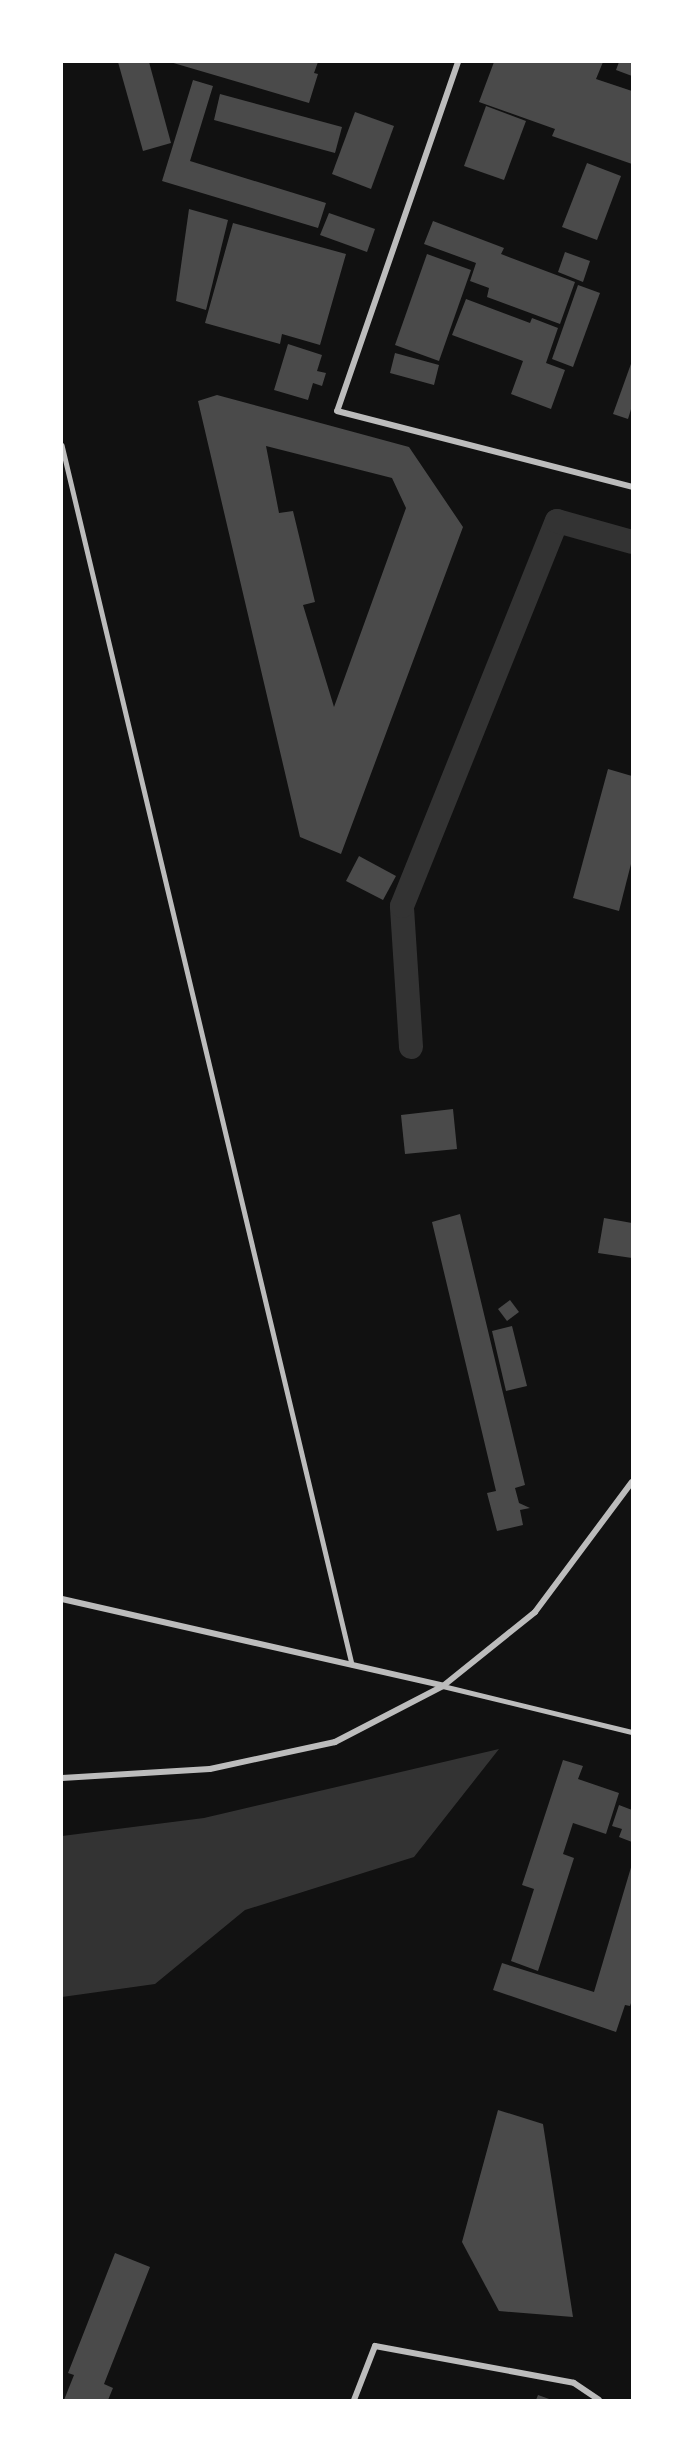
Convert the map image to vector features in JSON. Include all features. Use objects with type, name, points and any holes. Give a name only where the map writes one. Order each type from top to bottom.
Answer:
[{"type":"street","points":[[458,62],[337,411],[633,487]]},
{"type":"street","points":[[62,1778],[210,1769],[335,1742],[443,1686],[535,1612],[633,1482]]},
{"type":"street","points":[[62,1599],[443,1686]]},
{"type":"street","points":[[354,2400],[375,2346],[574,2383],[599,2400]]},
{"type":"lane","points":[[62,445],[352,1664]]},
{"type":"lane","points":[[443,1686],[633,1732]]},
{"type":"shaded area","points":[[499,1749],[414,1857],[245,1910],[155,1984],[62,1997],[62,1836],[204,1818]]},
{"type":"building","points":[[118,62],[149,62],[171,143],[143,151]]},
{"type":"building","points":[[170,62],[318,62],[314,73],[318,74],[309,103]]},
{"type":"building","points":[[494,62],[603,62],[596,79],[632,91],[632,164],[552,136],[555,129],[479,102]]},
{"type":"building","points":[[619,62],[632,62],[632,76],[616,70]]},
{"type":"building","points":[[193,80],[213,86],[190,161],[326,203],[318,228],[162,181]]},
{"type":"building","points":[[220,94],[342,127],[335,153],[214,120]]},
{"type":"building","points":[[486,106],[526,121],[504,180],[464,166]]},
{"type":"building","points":[[355,112],[394,126],[371,189],[332,174]]},
{"type":"building","points":[[587,163],[621,176],[597,240],[562,227]]},
{"type":"building","points":[[189,209],[228,220],[206,310],[176,301]]},
{"type":"building","points":[[329,213],[375,229],[367,252],[320,235]]},
{"type":"building","points":[[433,221],[504,248],[501,254],[575,282],[560,324],[487,297],[489,288],[470,281],[476,263],[424,244]]},
{"type":"building","points":[[233,223],[346,254],[320,345],[282,334],[280,344],[205,323]]},
{"type":"building","points":[[565,252],[590,261],[583,282],[558,272]]},
{"type":"building","points":[[427,254],[471,270],[439,361],[395,345]]},
{"type":"building","points":[[578,285],[600,293],[573,367],[552,359]]},
{"type":"building","points":[[466,299],[530,323],[532,318],[558,328],[546,363],[565,370],[551,409],[511,394],[523,361],[452,335]]},
{"type":"building","points":[[288,344],[322,355],[317,371],[326,373],[322,386],[313,383],[308,400],[274,390]]},
{"type":"building","points":[[395,353],[439,365],[434,385],[390,373]]},
{"type":"building","points":[[632,361],[632,406],[628,419],[613,414]]},
{"type":"building","points":[[217,395],[409,447],[463,527],[341,854],[300,837],[198,401]],"holes":[[[266,446],[392,478],[406,508],[334,707],[303,605],[315,602],[293,511],[279,513]]]},
{"type":"building","points":[[608,769],[632,776],[632,860],[619,911],[573,898]]},
{"type":"building","points":[[359,856],[396,876],[383,900],[346,881]]},
{"type":"building","points":[[453,1109],[457,1149],[405,1154],[401,1115]]},
{"type":"building","points":[[460,1214],[525,1485],[515,1488],[519,1503],[530,1508],[520,1510],[523,1525],[497,1531],[487,1493],[496,1491],[432,1222]]},
{"type":"building","points":[[604,1218],[632,1223],[632,1258],[598,1253]]},
{"type":"building","points":[[510,1300],[519,1312],[507,1321],[498,1309]]},
{"type":"building","points":[[512,1326],[527,1386],[506,1391],[492,1331]]},
{"type":"building","points":[[563,1760],[583,1766],[578,1779],[619,1793],[606,1834],[573,1823],[563,1854],[574,1858],[538,1971],[511,1961],[534,1889],[522,1885]]},
{"type":"building","points":[[619,1805],[632,1810],[632,1842],[619,1837],[622,1829],[612,1826]]},
{"type":"building","points":[[632,1864],[632,2000],[630,2006],[625,2005],[616,2032],[493,1990],[502,1963],[594,1992]]},
{"type":"building","points":[[498,2110],[543,2124],[573,2317],[499,2311],[462,2242]]},
{"type":"building","points":[[115,2253],[150,2267],[104,2384],[113,2388],[108,2400],[64,2400],[74,2375],[68,2373]]},
{"type":"building","points":[[538,2395],[552,2400],[536,2400]]},
{"type":"waterway","points":[[411,1047],[402,906],[557,521],[632,542]]}]
